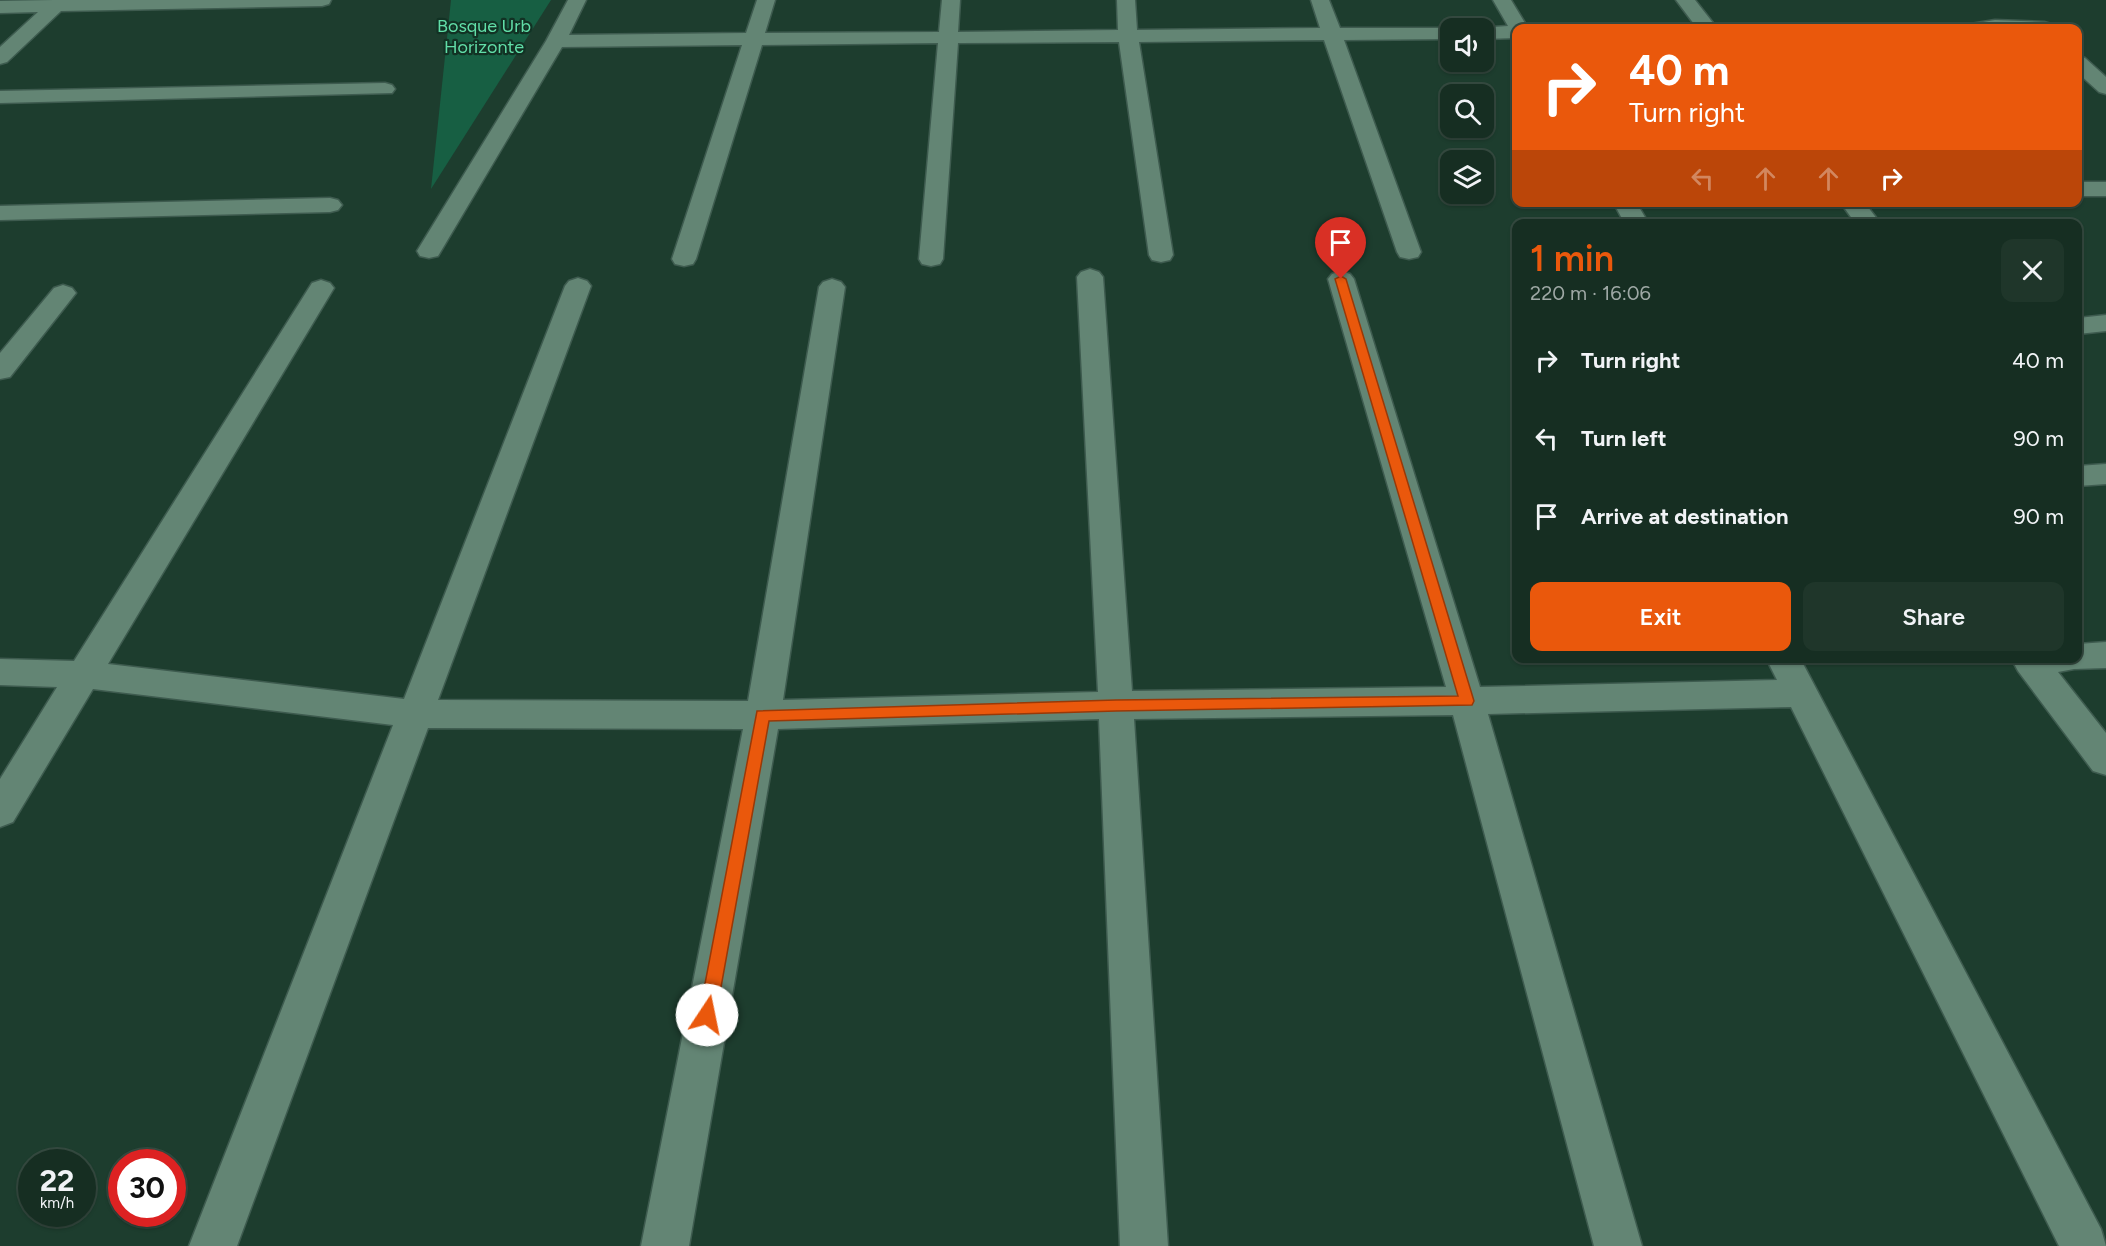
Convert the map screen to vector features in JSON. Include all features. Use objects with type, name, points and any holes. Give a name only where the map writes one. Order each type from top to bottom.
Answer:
[{"type":"street","points":[[0,7],[322,0]]},
{"type":"street","points":[[429,251],[556,41],[577,0]]},
{"type":"street","points":[[684,259],[766,0]]},
{"type":"street","points":[[931,259],[951,0]]},
{"type":"street","points":[[1126,0],[1128,35],[1161,255]]},
{"type":"street","points":[[1320,0],[1409,252]]},
{"type":"street","points":[[1502,0],[1517,24]]},
{"type":"street","points":[[1685,0],[1704,24]]},
{"type":"street","points":[[0,58],[57,5]]},
{"type":"street","points":[[2030,9],[2041,24]]},
{"type":"street","points":[[1494,33],[1512,32]]},
{"type":"street","points":[[556,41],[1440,33]]},
{"type":"street","points":[[2082,63],[2106,65]]},
{"type":"street","points":[[2082,66],[2106,88]]},
{"type":"street","points":[[0,97],[385,89]]},
{"type":"street","points":[[2082,189],[2106,189]]},
{"type":"street","points":[[0,213],[330,205]]},
{"type":"street","points":[[1855,207],[1865,219]]},
{"type":"street","points":[[1090,277],[1116,705],[1144,1246]]},
{"type":"street","points":[[1341,279],[1467,701],[1618,1246]]},
{"type":"street","points":[[213,1246],[578,286]]},
{"type":"street","points":[[665,1246],[763,715],[832,287]]},
{"type":"street","points":[[0,811],[86,675],[321,288]]},
{"type":"street","points":[[0,371],[63,292]]},
{"type":"street","points":[[2082,326],[2106,323]]},
{"type":"street","points":[[2082,476],[2106,474]]},
{"type":"street","points":[[2082,657],[2106,655]]},
{"type":"street","points":[[1786,663],[2084,1246]]},
{"type":"street","points":[[2031,663],[2106,760]]},
{"type":"street","points":[[0,672],[86,675],[414,714],[763,715],[1116,705],[1467,701],[1801,693]]},
{"type":"green space","name":"Bosque Urb Horizonte","points":[[451,0],[551,0],[431,189]]},
{"type":"route","points":[[707,1015],[763,715],[1116,705],[1467,701],[1341,279]]}]
